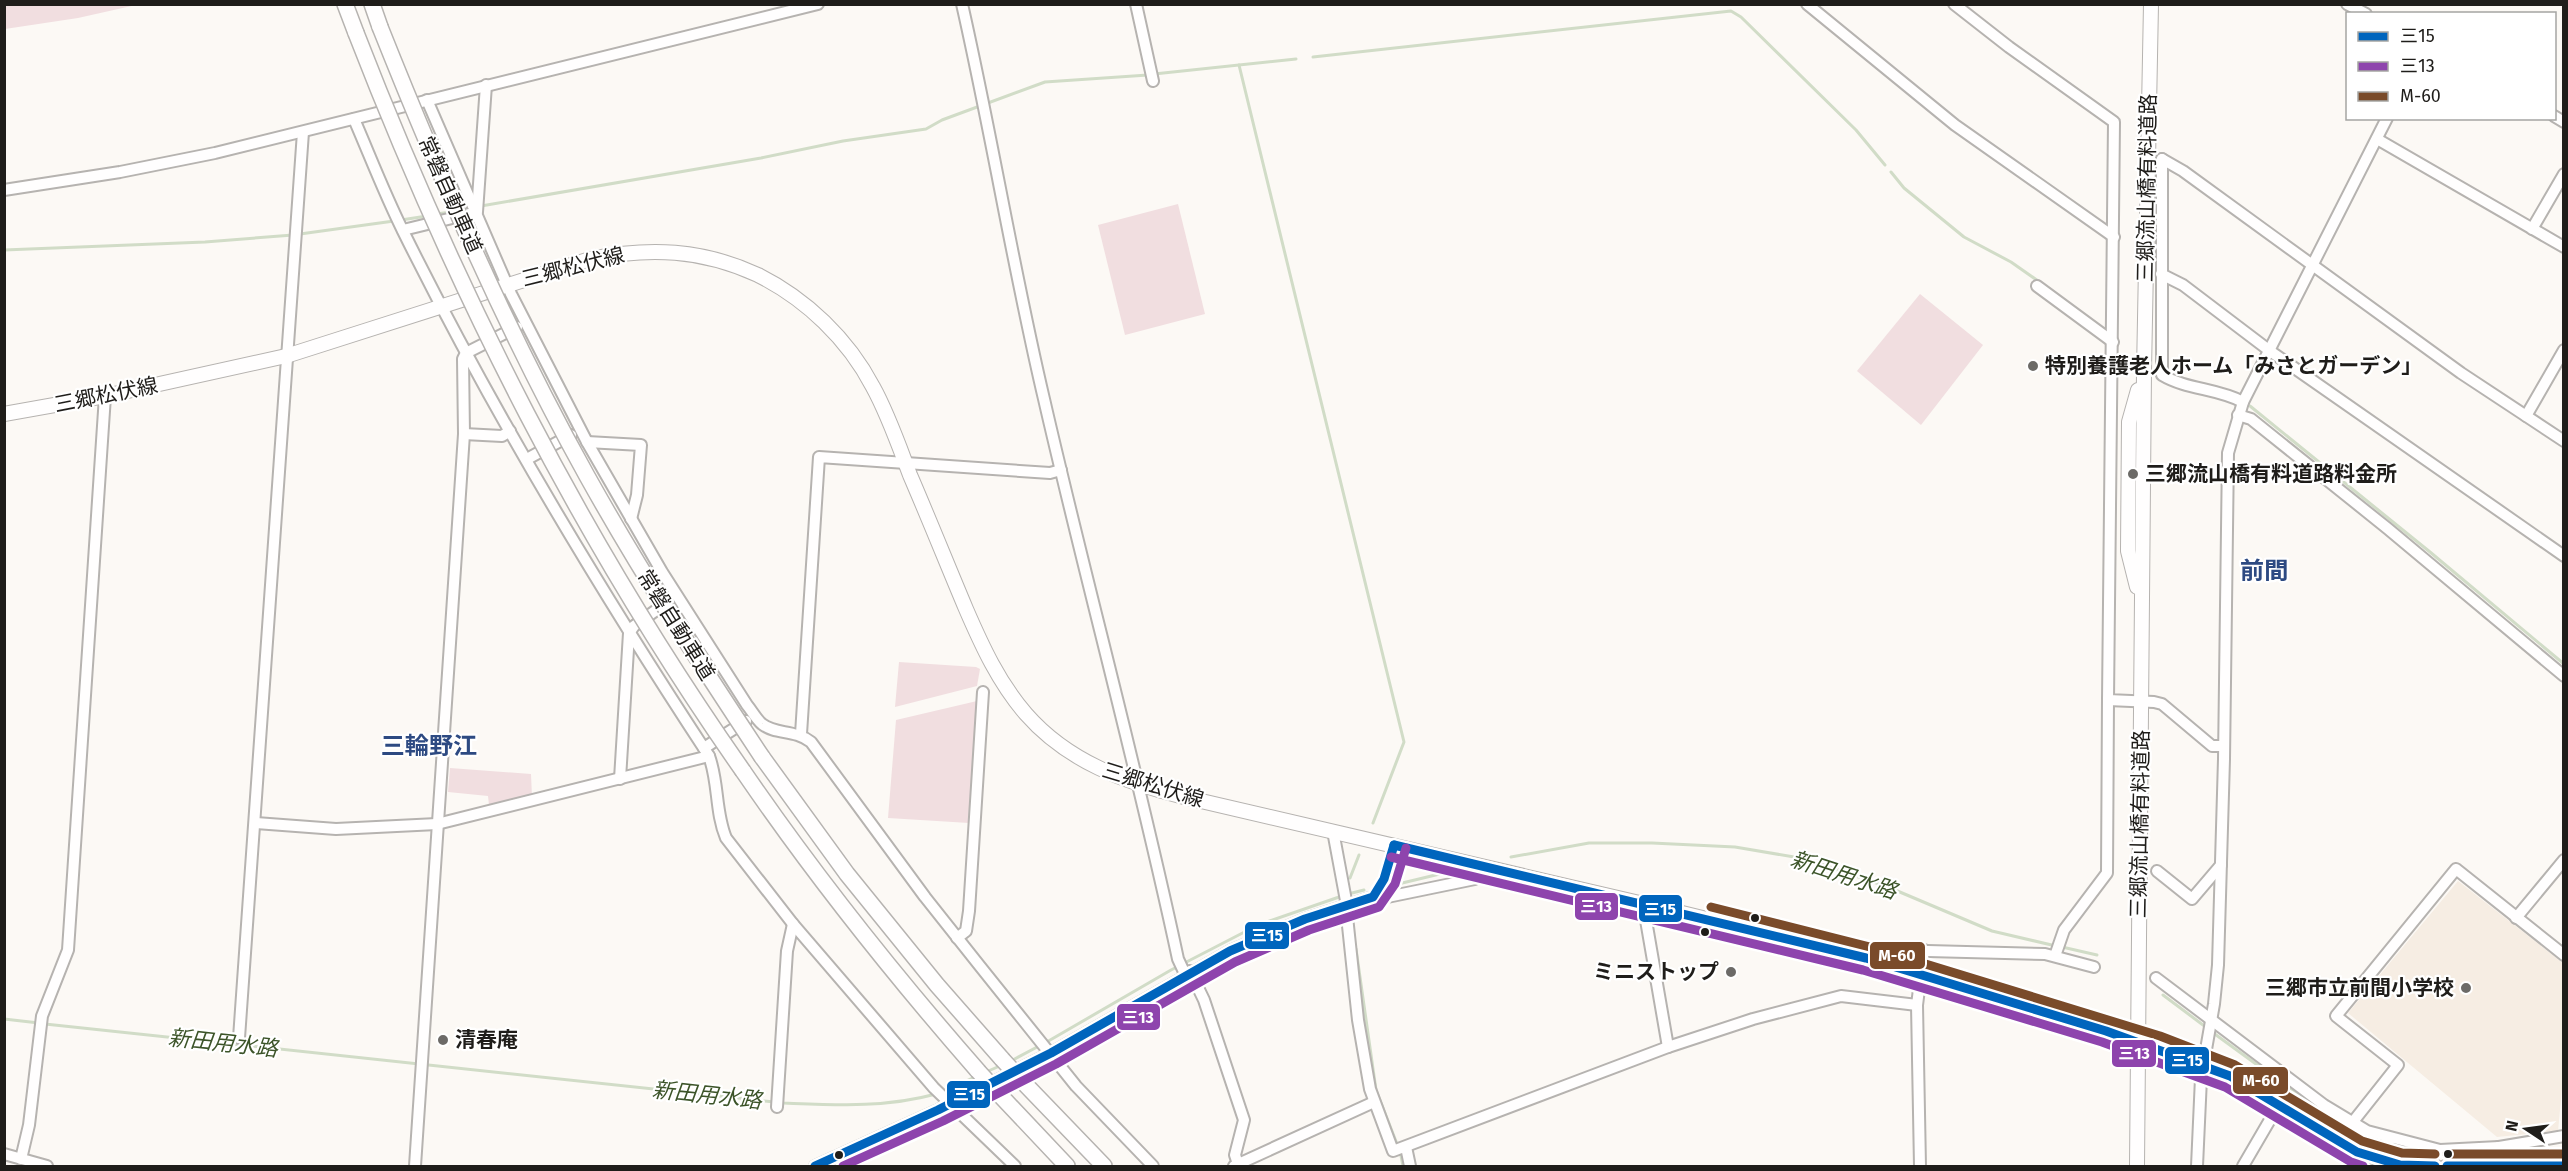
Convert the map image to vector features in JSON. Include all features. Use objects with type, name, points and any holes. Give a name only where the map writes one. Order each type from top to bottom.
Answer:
[{"type":"highway","name":"常磐自動車道","points":[[345,4],[390,122],[438,233],[521,404],[564,487],[681,680],[829,890],[917,1001],[1066,1167]]},
{"type":"highway","name":"常磐自動車道","points":[[372,4],[460,222],[522,352],[587,476],[701,666],[762,757],[848,874],[937,984],[1002,1059],[1104,1167]]},
{"type":"main road","name":"三郷流山橋有料道路","points":[[2137,1167],[2144,371],[2151,4]]},
{"type":"main road","name":"三郷松伏線","points":[[4,414],[105,396],[286,356],[442,307],[506,284],[590,259],[623,252],[653,250],[688,253],[746,270],[797,298],[848,348],[874,387],[991,664],[1005,687],[1027,715],[1067,751],[1092,766],[1137,785],[1642,903],[1831,949],[1921,975],[2137,1041],[2202,1064],[2230,1076],[2278,1106],[2387,1148],[2400,1165],[2435,1167]]},
{"type":"main road","points":[[2446,1167],[2564,1166]]},
{"type":"street","points":[[4,190],[120,172],[303,132],[818,4]]},
{"type":"street","points":[[962,4],[986,110],[1021,296],[1178,959],[1204,1000],[1244,1120],[1235,1155],[1236,1165],[1374,1102]]},
{"type":"street","points":[[1136,4],[1153,81]]},
{"type":"street","points":[[1807,4],[1955,125],[2114,237]]},
{"type":"street","points":[[1954,4],[2009,47],[2114,122],[2107,873],[2059,939],[2055,956]]},
{"type":"street","points":[[2347,4],[2362,12]]},
{"type":"street","points":[[476,208],[486,85]]},
{"type":"street","points":[[428,100],[476,208],[506,284],[586,442],[677,596],[755,715],[763,725],[776,730],[801,734],[811,742],[957,938],[1076,1086],[1153,1167]]},
{"type":"street","points":[[354,119],[400,223],[466,353],[629,633],[706,752],[715,774],[720,824],[726,838],[793,924],[934,1088],[1015,1167]]},
{"type":"street","points":[[2197,1167],[2202,1064],[2211,1020],[2218,965],[2228,453],[2243,402],[2386,120]]},
{"type":"street","points":[[239,1038],[256,823],[303,132]]},
{"type":"street","points":[[2377,140],[2564,247]]},
{"type":"street","points":[[2243,402],[2227,394],[2172,381],[2162,375],[2162,159],[2461,373],[2564,441]]},
{"type":"street","points":[[2532,229],[2564,174]]},
{"type":"street","points":[[400,223],[476,208]]},
{"type":"street","points":[[2161,274],[2183,285],[2270,351],[2564,556]]},
{"type":"street","points":[[2037,286],[2113,342]]},
{"type":"street","points":[[415,1167],[464,434],[463,364],[466,353],[525,323]]},
{"type":"street","points":[[2526,416],[2564,351]]},
{"type":"street","points":[[21,1159],[29,1125],[42,1016],[68,950],[105,396]]},
{"type":"street","points":[[2238,414],[2251,419],[2387,528],[2564,676]]},
{"type":"street","points":[[464,434],[502,436],[510,430]]},
{"type":"street","points":[[526,459],[580,430]]},
{"type":"street","points":[[586,442],[641,445],[637,495],[631,519]]},
{"type":"street","points":[[801,734],[819,457],[1050,473],[1061,470]]},
{"type":"street","points":[[620,779],[629,633],[634,626],[677,596]]},
{"type":"street","points":[[957,938],[966,931],[969,911],[983,692]]},
{"type":"street","points":[[2109,700],[2162,704],[2212,746],[2224,746]]},
{"type":"street","points":[[256,823],[336,829],[437,824],[620,779],[706,752],[755,715]]},
{"type":"street","points":[[1333,831],[1344,888],[1358,1020],[1374,1102],[1393,1151],[1668,1047],[1753,1018],[1841,996],[1917,1005]]},
{"type":"street","points":[[1362,902],[1373,897],[1380,889],[1394,845]]},
{"type":"street","points":[[2516,918],[2564,860]]},
{"type":"street","points":[[2157,871],[2192,899],[2221,865]]},
{"type":"street","points":[[2347,1132],[2397,1065],[2336,1016],[2456,869],[2564,956]]},
{"type":"street","points":[[815,1167],[829,1163],[1045,1046],[1271,932],[1362,902],[1474,879]]},
{"type":"street","points":[[1642,903],[1668,1047]]},
{"type":"street","points":[[777,1107],[787,951],[793,924]]},
{"type":"street","points":[[1889,950],[2055,956],[2094,967]]},
{"type":"street","points":[[1920,1167],[1917,1005],[1924,950]]},
{"type":"street","points":[[2156,978],[2324,1105],[2347,1132],[2387,1148],[2440,1150],[2499,1147],[2564,1136]]},
{"type":"street","points":[[2243,1167],[2278,1106]]},
{"type":"street","points":[[1406,1146],[1410,1167]]},
{"type":"street","points":[[2498,1166],[2499,1147]]},
{"type":"street","points":[[4,1154],[34,1165],[47,1167]]},
{"type":"shaded area","points":[[5,4],[136,5],[78,18],[5,29]]},
{"type":"shaded area","points":[[1178,204],[1205,314],[1125,335],[1098,225]]},
{"type":"shaded area","points":[[1920,294],[1983,345],[1921,425],[1857,371]]},
{"type":"shaded area","points":[[899,662],[976,667],[980,669],[977,686],[895,707]]},
{"type":"shaded area","points":[[977,701],[969,823],[888,818],[896,720]]},
{"type":"shaded area","points":[[450,768],[531,774],[532,797],[489,805],[488,796],[448,792]]},
{"type":"shaded area","name":"三郷市立前間小学校","points":[[2458,881],[2563,963],[2564,1088],[2562,1089],[2558,1131],[2497,1137],[2348,1013]]},
{"type":"waterway","points":[[1313,57],[1731,11],[1741,17],[1856,130],[1885,165]]},
{"type":"waterway","points":[[1154,74],[1296,59]]},
{"type":"waterway","points":[[1239,65],[1404,742],[1373,823]]},
{"type":"waterway","points":[[481,206],[761,158],[843,141],[926,129],[942,120],[1045,82],[1148,75]]},
{"type":"waterway","points":[[1891,172],[1904,188],[1964,237],[2011,262],[2041,283]]},
{"type":"waterway","points":[[436,214],[451,212]]},
{"type":"waterway","points":[[401,220],[427,216]]},
{"type":"waterway","points":[[300,234],[394,221]]},
{"type":"waterway","points":[[4,250],[205,242],[293,235]]},
{"type":"waterway","points":[[2250,406],[2564,664]]},
{"type":"waterway","name":"新田用水路","points":[[1511,857],[1589,843],[1735,847],[1806,859],[1888,887],[1992,931],[2056,946]]},
{"type":"waterway","points":[[1350,878],[1359,855]]},
{"type":"waterway","name":"新田用水路","points":[[1394,885],[1448,872]]},
{"type":"waterway","name":"新田用水路","points":[[1348,894],[1364,890]]},
{"type":"waterway","name":"新田用水路","points":[[1045,1043],[1171,970],[1258,925],[1342,896]]},
{"type":"waterway","name":"新田用水路","points":[[2062,947],[2097,955]]},
{"type":"waterway","points":[[1356,949],[1376,1090],[1397,1144]]},
{"type":"waterway","name":"新田用水路","points":[[2163,995],[2207,1028]]},
{"type":"waterway","name":"新田用水路","points":[[4,1019],[39,1023]]},
{"type":"waterway","name":"新田用水路","points":[[45,1024],[784,1103],[879,1104],[936,1094]]},
{"type":"waterway","name":"新田用水路","points":[[2212,1032],[2345,1129]]},
{"type":"waterway","name":"新田用水路","points":[[1011,1061],[1039,1046]]},
{"type":"waterway","name":"新田用水路","points":[[986,1072],[1002,1065]]},
{"type":"waterway","name":"新田用水路","points":[[942,1092],[977,1076]]},
{"type":"waterway","name":"新田用水路","points":[[2351,1132],[2384,1145]]},
{"type":"waterway","name":"新田用水路","points":[[2390,1147],[2401,1152],[2442,1156]]},
{"type":"waterway","points":[[1401,1156],[1403,1166]]},
{"type":"transit line","name":"三15","points":[[1394,845],[1866,958],[2106,1031],[2230,1076],[2357,1152],[2400,1165],[2435,1166]]},
{"type":"transit line","name":"三15","points":[[815,1166],[938,1110],[1051,1053],[1230,951],[1305,919],[1373,897],[1384,879],[1394,845]]},
{"type":"transit line","name":"三13","points":[[843,1166],[943,1121],[1056,1064],[1235,962],[1309,930],[1379,907],[1395,884],[1406,848]]},
{"type":"transit line","name":"三13","points":[[1391,857],[1863,970],[2102,1042],[2225,1087],[2351,1162],[2363,1166]]},
{"type":"transit line","name":"M-60","points":[[1711,907],[1870,947],[2160,1036],[2235,1065],[2362,1141],[2402,1153],[2435,1154]]},
{"type":"transit line","name":"M-60","points":[[2447,1154],[2564,1154]]},
{"type":"transit line","name":"三15","points":[[2447,1166],[2564,1166]]},
{"type":"place","name":"特別養護老人ホーム「みさとガーデン」","points":[[2033,366]]},
{"type":"place","name":"三郷流山橋有料道路料金所","points":[[2133,474]]},
{"type":"place","name":"ミニストップ","points":[[1731,972]]},
{"type":"place","name":"三郷市立前間小学校","points":[[2466,988]]},
{"type":"place","name":"清春庵","points":[[443,1040]]},
{"type":"district","name":"前間","points":[[2264,571]]},
{"type":"district","name":"三輪野江","points":[[429,746]]}]
